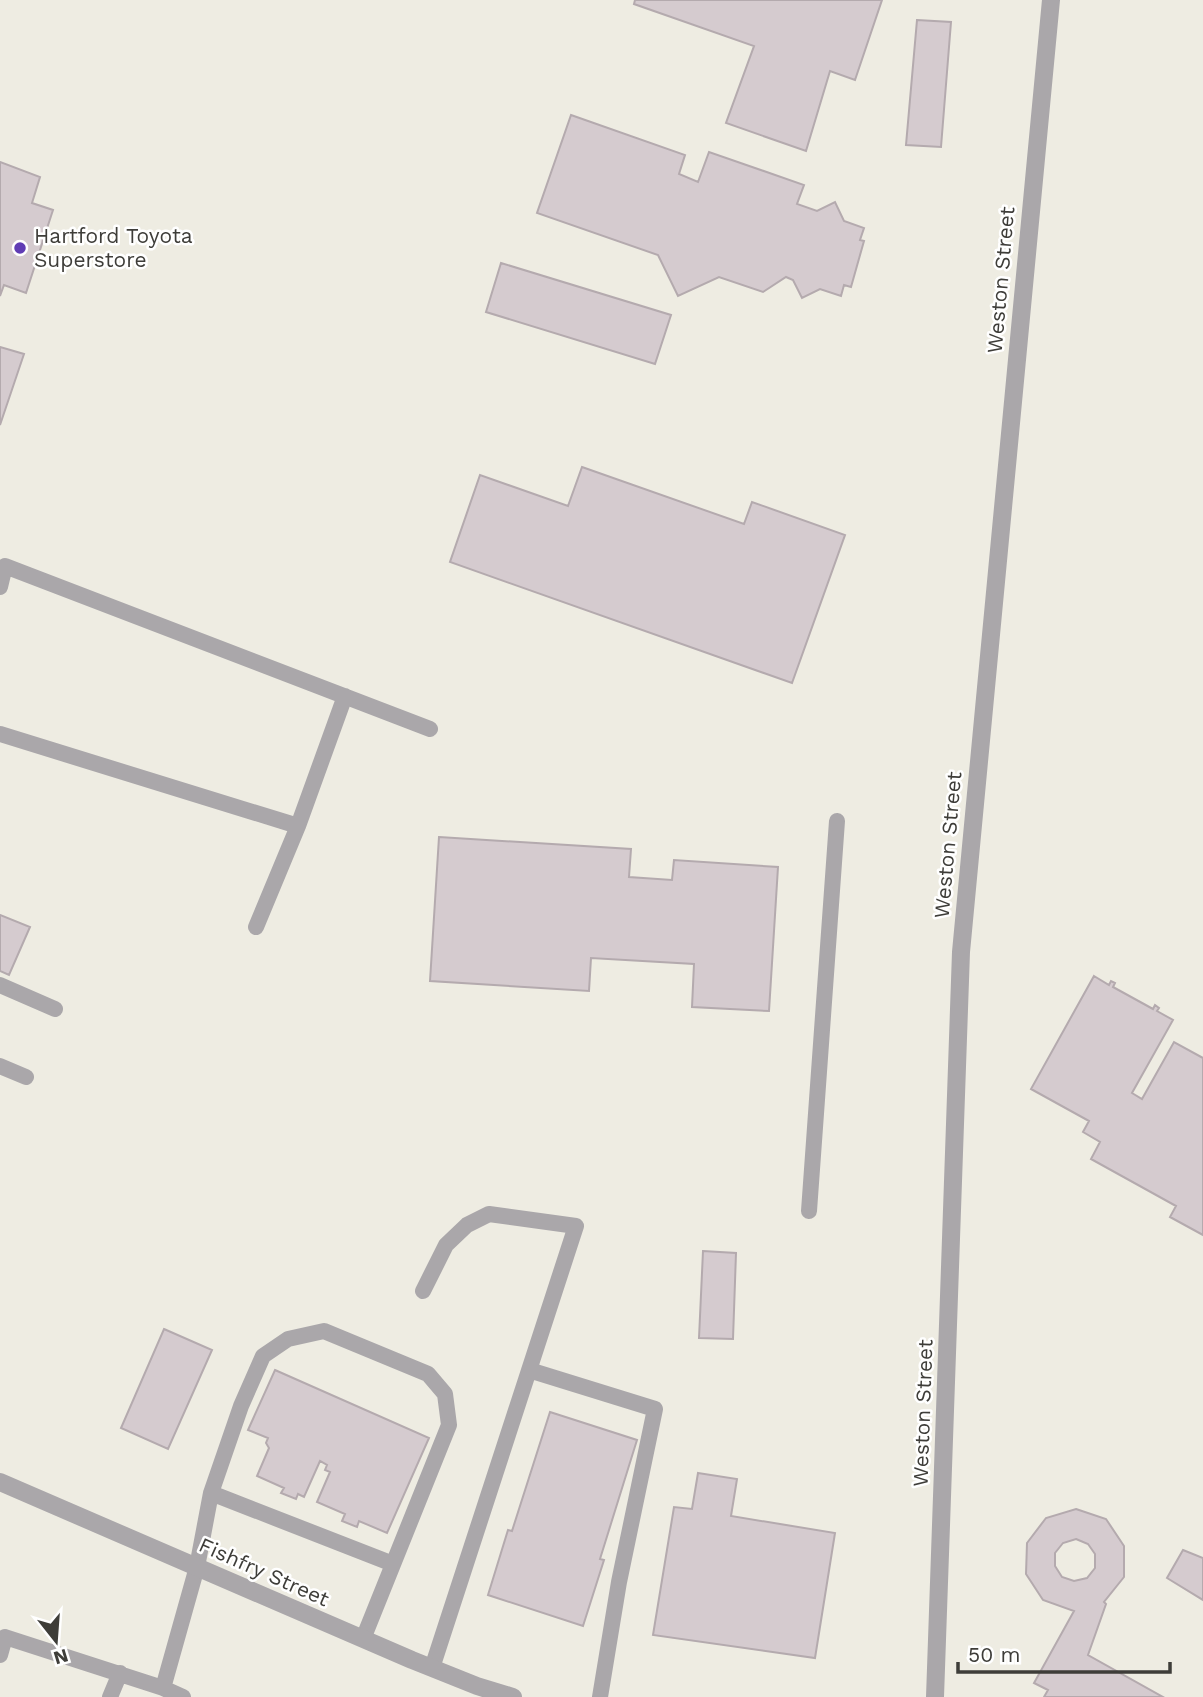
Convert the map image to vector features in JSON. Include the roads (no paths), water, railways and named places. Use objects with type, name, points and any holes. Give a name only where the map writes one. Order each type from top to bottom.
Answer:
[{"type":"street","name":"Weston Street","points":[[935,1697],[961,952],[1051,0]]},
{"type":"street","name":"Fishfry Street","points":[[0,1482],[432,1668],[513,1697]]},
{"type":"lane","points":[[0,587],[5,566],[430,729]]},
{"type":"lane","points":[[256,927],[298,826],[345,696]]},
{"type":"lane","points":[[0,734],[298,826]]},
{"type":"lane","points":[[809,1211],[837,821]]},
{"type":"lane","points":[[0,985],[55,1009]]},
{"type":"lane","points":[[0,1066],[26,1077]]},
{"type":"lane","points":[[423,1291],[446,1245],[467,1225],[489,1214],[576,1226],[432,1668]]},
{"type":"lane","points":[[163,1688],[197,1567],[211,1493],[241,1406],[263,1356],[288,1339],[324,1331],[428,1374],[444,1394],[449,1425],[363,1639]]},
{"type":"lane","points":[[529,1370],[655,1409],[619,1582],[600,1697]]},
{"type":"lane","points":[[211,1493],[393,1564]]},
{"type":"lane","points":[[0,1656],[5,1637],[120,1673],[183,1697]]},
{"type":"lane","points":[[110,1697],[120,1673]]},
{"type":"place","name":"Hartford Toyota Superstore","points":[[20,248]]}]
